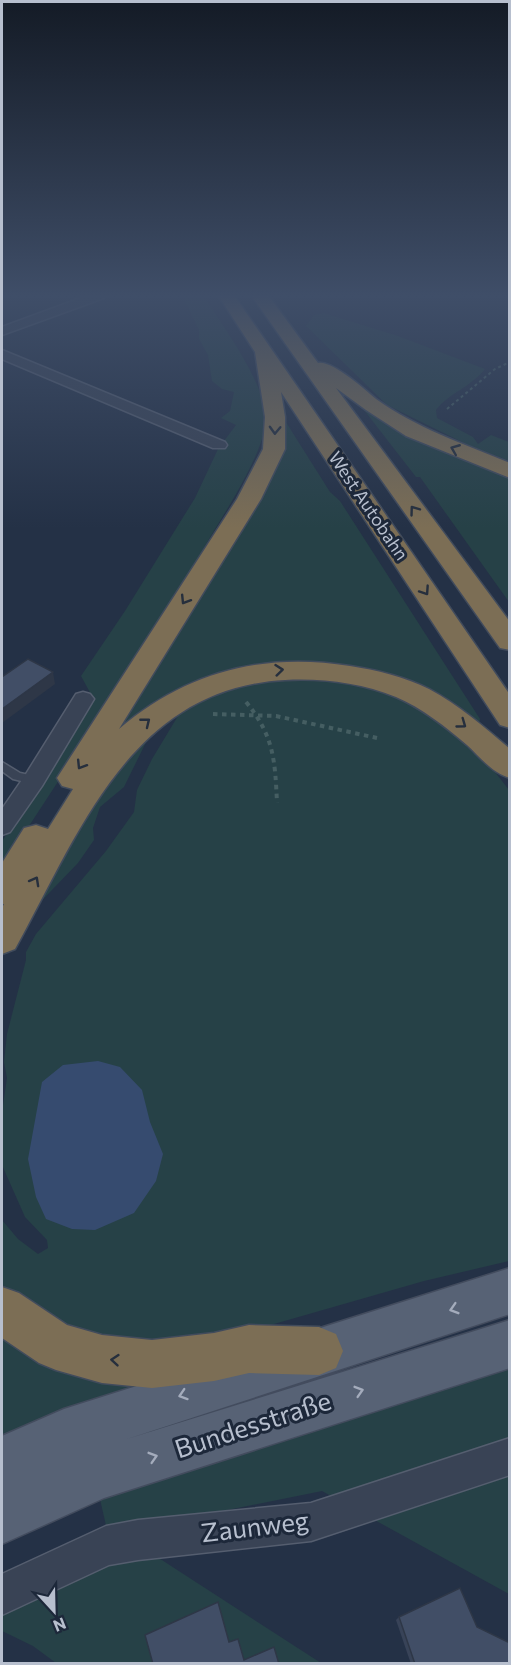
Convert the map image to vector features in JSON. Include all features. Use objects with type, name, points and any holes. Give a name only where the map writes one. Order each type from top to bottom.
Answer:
[{"type":"highway","points":[[2,891],[249,499],[274,449],[275,417],[268,373]]},
{"type":"highway","name":"West Autobahn","points":[[279,373],[510,718]]},
{"type":"highway","name":"West Autobahn","points":[[315,373],[510,642]]},
{"type":"highway","points":[[330,373],[393,420],[432,440],[510,471]]},
{"type":"highway","points":[[2,939],[69,820],[101,771],[129,736],[170,703],[200,687],[250,674],[289,669],[330,671],[374,680],[414,694],[447,713],[471,731],[510,767]]},
{"type":"highway","points":[[2,1310],[56,1346],[102,1359],[152,1364],[214,1357],[249,1349],[319,1351]]},
{"type":"main road","points":[[2,1462],[64,1434],[510,1291]]},
{"type":"main road","name":"Bundesstraße","points":[[2,1518],[97,1474],[510,1344]]},
{"type":"main road","points":[[2,1487],[20,1478],[97,1474]]},
{"type":"street","points":[[47,373],[219,445]]},
{"type":"street","points":[[2,826],[34,780],[83,699]]},
{"type":"street","name":"Zaunweg","points":[[2,1595],[106,1546],[138,1540],[311,1522],[510,1456]]},
{"type":"lane","points":[[2,766],[17,776],[34,780]]},
{"type":"path","points":[[447,409],[491,373]]},
{"type":"path","points":[[222,680],[233,688],[256,713],[268,732],[276,755],[277,803]]},
{"type":"path","points":[[207,714],[256,713],[334,726],[377,738]]},
{"type":"green space","points":[[211,373],[251,373],[259,389],[266,419],[259,448],[224,514],[107,706],[2,867],[2,841],[53,766],[93,698],[81,676],[125,611],[195,498],[218,449],[236,425],[221,418],[230,411],[234,392],[222,389],[212,381]]},
{"type":"green space","points":[[354,373],[481,373],[441,404],[436,410],[437,418],[473,437],[478,444],[491,435],[509,442],[509,461],[468,445],[387,405]]},
{"type":"green space","points":[[364,410],[509,475],[509,602],[420,477],[416,477]]},
{"type":"green space","points":[[284,419],[330,492],[340,501],[480,719],[479,723],[430,694],[253,666],[195,681],[168,695],[126,727],[121,726],[152,674]]},
{"type":"green space","points":[[273,678],[325,678],[351,682],[407,701],[441,721],[471,745],[509,790],[509,1261],[424,1281],[211,1342],[97,1339],[33,1313],[2,1290],[2,1220],[18,1239],[38,1254],[48,1248],[47,1240],[25,1217],[2,1165],[2,1112],[7,1078],[4,1062],[7,1034],[26,960],[26,952],[36,934],[106,851],[134,812],[137,790],[152,759],[181,711],[202,696]]},
{"type":"green space","points":[[154,726],[124,787],[100,807],[93,828],[94,840],[78,863],[24,919],[75,825]]},
{"type":"green space","points":[[2,1337],[33,1357],[132,1383],[134,1387],[2,1440]]},
{"type":"green space","points":[[509,1366],[509,1594],[322,1491],[108,1534],[99,1495]]},
{"type":"green space","points":[[151,1553],[321,1663],[56,1663],[33,1646],[2,1631],[2,1615],[102,1561]]},
{"type":"water","points":[[98,1061],[120,1067],[142,1090],[150,1122],[163,1154],[156,1181],[134,1213],[95,1230],[72,1229],[46,1219],[36,1197],[28,1159],[42,1082],[63,1065]]},
{"type":"building","points":[[28,659],[53,672],[2,709],[2,677]]},
{"type":"building","points":[[460,1588],[477,1627],[510,1643],[510,1664],[415,1664],[399,1617]]},
{"type":"building","points":[[218,1602],[229,1642],[238,1639],[244,1660],[274,1647],[279,1664],[153,1664],[145,1635]]}]
